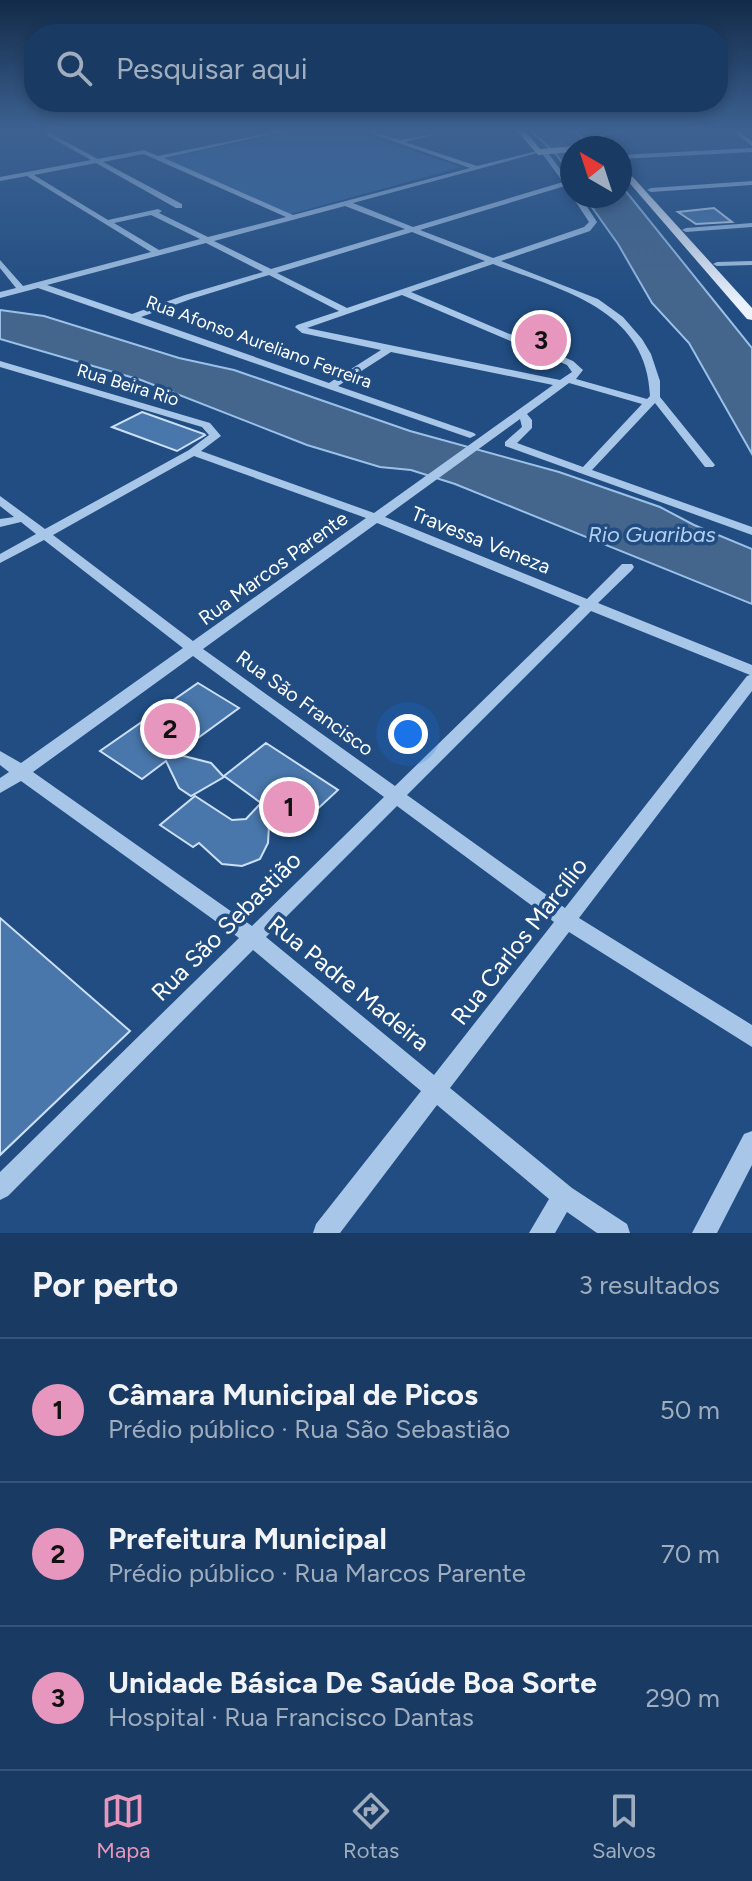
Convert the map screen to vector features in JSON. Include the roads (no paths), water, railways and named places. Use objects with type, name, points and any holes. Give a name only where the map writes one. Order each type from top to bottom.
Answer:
[{"type":"main road","points":[[640,189],[752,316]]},
{"type":"main road","points":[[651,190],[752,303]]},
{"type":"street","points":[[52,189],[156,252]]},
{"type":"street","points":[[108,222],[179,206],[148,189]]},
{"type":"street","points":[[227,189],[290,216]]},
{"type":"street","points":[[3,294],[399,189]]},
{"type":"street","points":[[134,317],[413,229],[560,189]]},
{"type":"street","points":[[651,190],[672,189]]},
{"type":"street","points":[[345,203],[595,301],[624,322],[651,362],[652,400],[586,470]]},
{"type":"street","points":[[584,208],[593,222],[578,232],[300,327],[305,331],[652,400],[709,465]]},
{"type":"street","points":[[152,212],[346,311]]},
{"type":"street","points":[[686,230],[752,225]]},
{"type":"street","points":[[0,262],[21,289]]},
{"type":"street","points":[[717,264],[752,263]]},
{"type":"street","name":"Rua Afonso Aureliano Ferreira","points":[[35,284],[470,435]]},
{"type":"street","points":[[403,292],[575,366],[578,370],[566,382]]},
{"type":"street","points":[[329,387],[392,347]]},
{"type":"street","name":"Rua Beira Rio","points":[[0,364],[206,425],[215,436],[193,452]]},
{"type":"street","name":"Rua Marcos Parente","points":[[0,787],[566,382]]},
{"type":"street","points":[[522,414],[527,420],[527,428],[509,444],[752,531]]},
{"type":"street","points":[[0,559],[193,452]]},
{"type":"street","name":"Travessa Veneza","points":[[193,452],[376,518],[752,671]]},
{"type":"street","name":"Rua São Francisco","points":[[0,500],[194,649],[569,922],[752,1037]]},
{"type":"street","points":[[0,523],[25,518]]},
{"type":"street","name":"Rua São Sebastião","points":[[0,1188],[393,795],[627,567]]},
{"type":"street","name":"Rua Carlos Marcílio","points":[[325,1233],[569,922],[752,680]]},
{"type":"street","name":"Rua Padre Madeira","points":[[0,757],[252,937],[564,1196],[618,1233]]},
{"type":"street","points":[[704,1233],[752,1142]]},
{"type":"street","points":[[541,1233],[564,1196]]},
{"type":"water","points":[[632,199],[752,348],[752,454],[689,343],[652,303],[618,244],[592,208],[632,208]]},
{"type":"water","name":"Rio Guaribas","points":[[0,310],[44,316],[179,358],[234,370],[410,431],[559,472],[660,507],[752,549],[752,604],[455,484],[411,470],[380,467],[307,445],[141,380],[0,339]]},
{"type":"place","name":"Unidade Básica De Saúde Boa Sorte","points":[[541,340]]},
{"type":"place","name":"Prefeitura Municipal","points":[[170,729]]},
{"type":"place","name":"Câmara Municipal de Picos","points":[[289,807]]}]
